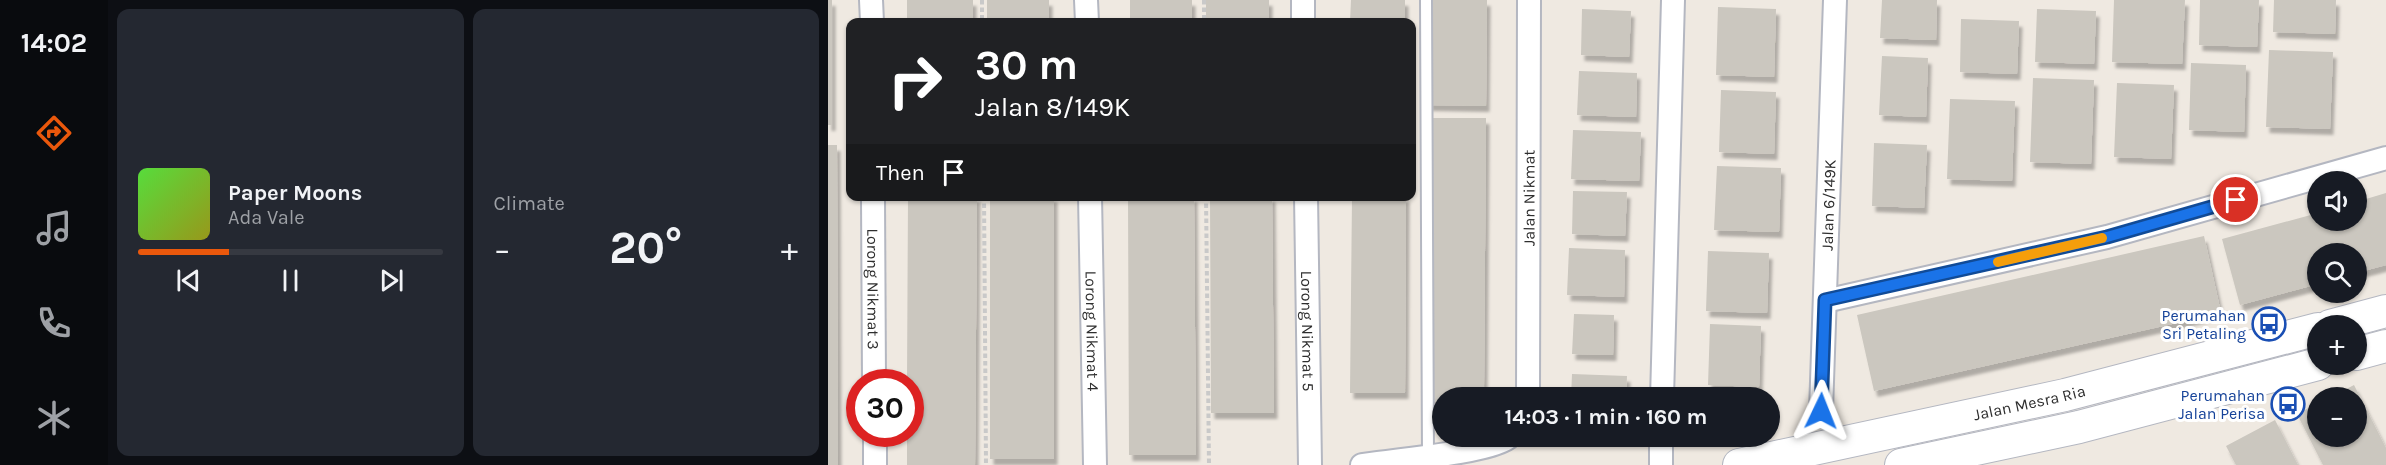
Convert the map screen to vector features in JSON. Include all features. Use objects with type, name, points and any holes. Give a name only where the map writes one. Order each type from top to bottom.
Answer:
[{"type":"main road","points":[[2367,316],[2386,311]]},
{"type":"main road","name":"Jalan Mesra Ria","points":[[1739,465],[2065,395],[2307,332]]},
{"type":"main road","points":[[2367,351],[2386,346]]},
{"type":"main road","name":"Jalan Mesra Ria","points":[[1900,465],[2079,427],[2307,367]]},
{"type":"street","points":[[871,0],[872,18]]},
{"type":"street","points":[[1086,0],[1087,18]]},
{"type":"street","points":[[1303,0],[1303,18]]},
{"type":"street","name":"Jalan Nikmat","points":[[1528,387],[1529,0]]},
{"type":"street","points":[[1662,387],[1673,0]]},
{"type":"street","name":"Jalan 6/149K","points":[[1821,411],[1835,0]]},
{"type":"street","points":[[1825,300],[2107,237],[2386,158]]},
{"type":"street","name":"Lorong Nikmat 3","points":[[873,201],[874,369]]},
{"type":"street","name":"Lorong Nikmat 4","points":[[1090,201],[1095,465]]},
{"type":"street","name":"Lorong Nikmat 5","points":[[1306,201],[1310,465]]},
{"type":"street","points":[[874,447],[875,465]]},
{"type":"street","points":[[1362,465],[1485,447]]},
{"type":"street","points":[[1660,465],[1661,447]]},
{"type":"lane","points":[[1426,0],[1428,456]]},
{"type":"path","points":[[982,0],[982,18]]},
{"type":"path","points":[[1204,0],[1204,18]]},
{"type":"path","points":[[984,201],[986,465]]},
{"type":"path","points":[[1206,201],[1209,465]]},
{"type":"building","points":[[828,0],[832,0],[832,125],[828,125]]},
{"type":"building","points":[[907,0],[973,0],[973,18],[907,18]]},
{"type":"building","points":[[987,0],[1049,0],[1049,18],[987,18]]},
{"type":"building","points":[[1130,0],[1192,0],[1192,18],[1130,18]]},
{"type":"building","points":[[1206,0],[1269,0],[1269,18],[1206,18]]},
{"type":"building","points":[[1351,0],[1405,0],[1405,18],[1350,18]]},
{"type":"building","points":[[1429,0],[1487,0],[1486,106],[1428,105]]},
{"type":"building","points":[[1882,0],[1937,0],[1936,40],[1880,38]]},
{"type":"building","points":[[2114,0],[2185,0],[2182,64],[2112,62]]},
{"type":"building","points":[[2200,0],[2259,0],[2257,47],[2199,45]]},
{"type":"building","points":[[2274,0],[2336,0],[2335,34],[2273,32]]},
{"type":"building","points":[[1718,7],[1776,9],[1774,77],[1716,75]]},
{"type":"building","points":[[1582,9],[1631,11],[1629,57],[1581,55]]},
{"type":"building","points":[[2037,9],[2096,11],[2094,64],[2035,62]]},
{"type":"building","points":[[1961,19],[2019,21],[2017,74],[1960,72]]},
{"type":"building","points":[[2269,50],[2333,52],[2330,129],[2266,127]]},
{"type":"building","points":[[1882,56],[1928,58],[1926,117],[1879,115]]},
{"type":"building","points":[[2191,63],[2246,65],[2244,132],[2189,130]]},
{"type":"building","points":[[1579,71],[1637,73],[1636,117],[1577,115]]},
{"type":"building","points":[[2033,78],[2094,80],[2091,164],[2030,162]]},
{"type":"building","points":[[2117,83],[2174,85],[2171,159],[2114,157]]},
{"type":"building","points":[[1721,90],[1776,92],[1774,154],[1719,152]]},
{"type":"building","points":[[1950,99],[2015,101],[2012,181],[1947,179]]},
{"type":"building","points":[[1431,118],[1486,118],[1484,387],[1432,387],[1432,402],[1429,402]]},
{"type":"building","points":[[1573,130],[1641,132],[1639,181],[1571,179]]},
{"type":"building","points":[[1874,143],[1927,145],[1924,208],[1872,206]]},
{"type":"building","points":[[828,145],[837,145],[838,465],[828,465]]},
{"type":"building","points":[[1717,166],[1781,168],[1779,232],[1714,230]]},
{"type":"building","points":[[1573,191],[1627,192],[1625,236],[1572,234]]},
{"type":"building","points":[[2386,193],[2386,265],[2367,270],[2367,243],[2307,243],[2307,287],[2240,305],[2222,239],[2307,216],[2307,231],[2367,231],[2367,199]]},
{"type":"building","points":[[908,201],[977,201],[975,465],[907,465],[907,447],[924,447],[924,369],[907,369]]},
{"type":"building","points":[[990,201],[1054,201],[1054,459],[990,459]]},
{"type":"building","points":[[1128,201],[1194,201],[1196,455],[1129,455]]},
{"type":"building","points":[[1210,201],[1272,201],[1274,413],[1211,413]]},
{"type":"building","points":[[1352,201],[1406,201],[1405,393],[1350,393]]},
{"type":"building","points":[[2204,236],[2221,313],[1874,391],[1857,315]]},
{"type":"building","points":[[1569,248],[1625,250],[1624,297],[1567,295]]},
{"type":"building","points":[[1708,251],[1769,253],[1767,313],[1706,311]]},
{"type":"building","points":[[1574,314],[1614,315],[1613,355],[1572,354]]},
{"type":"building","points":[[1710,324],[1761,326],[1759,387],[1708,385]]},
{"type":"building","points":[[1572,374],[1627,376],[1626,387],[1571,387]]},
{"type":"building","points":[[2307,409],[2307,434],[2297,414]]},
{"type":"building","points":[[2367,411],[2386,448],[2386,465],[2323,465],[2314,447],[2367,447]]},
{"type":"building","points":[[2275,420],[2298,465],[2236,465],[2226,446]]},
{"type":"slow traffic","points":[[1998,262],[2102,238]]},
{"type":"place","name":"Perumahan Sri Petaling","points":[[2269,324]]},
{"type":"place","name":"Perumahan Jalan Perisa","points":[[2288,404]]},
{"type":"route","points":[[1821,411],[1825,300],[2107,237],[2236,200]]}]
